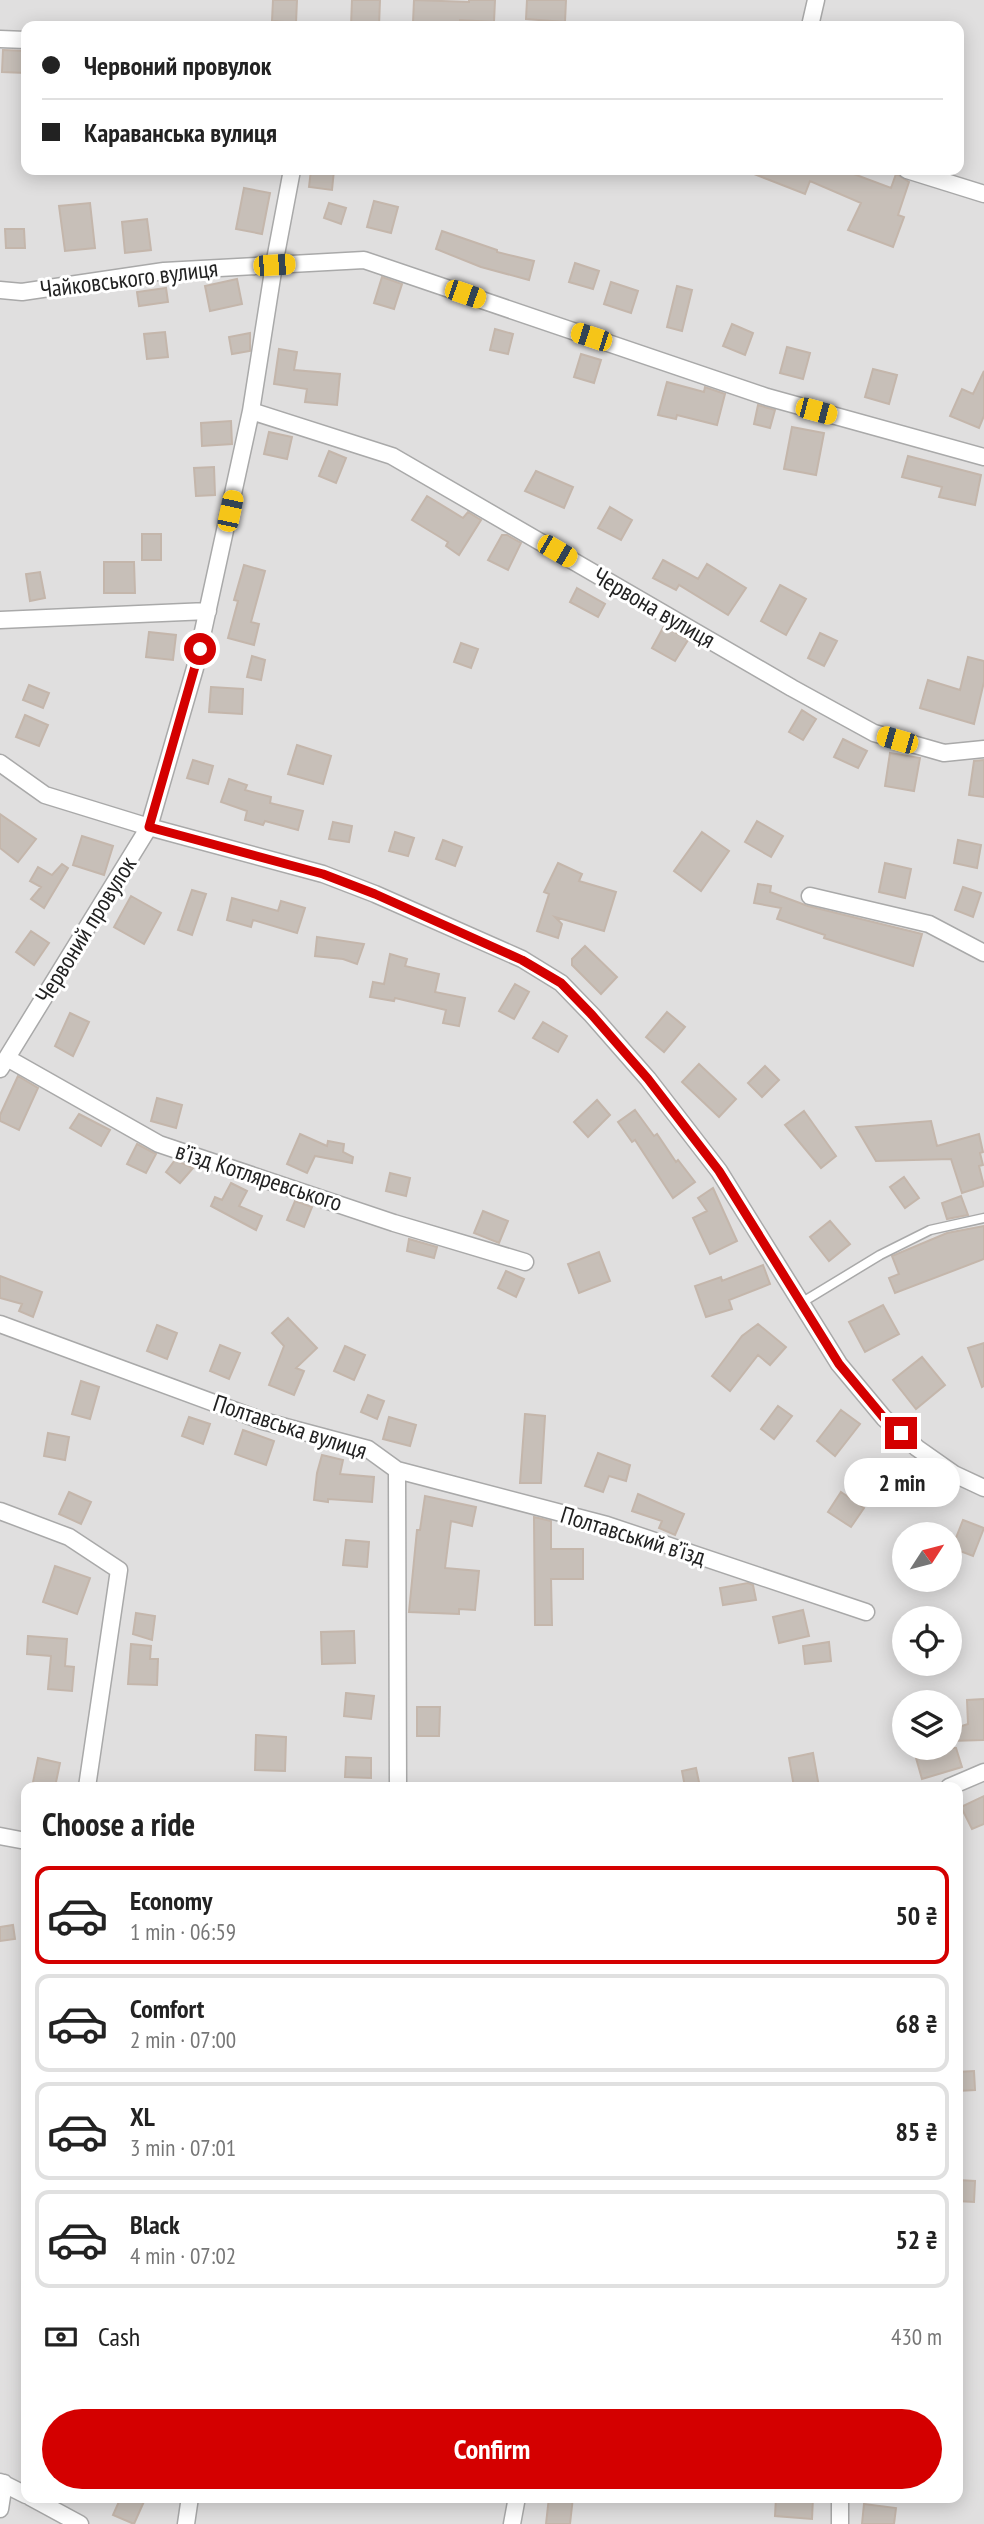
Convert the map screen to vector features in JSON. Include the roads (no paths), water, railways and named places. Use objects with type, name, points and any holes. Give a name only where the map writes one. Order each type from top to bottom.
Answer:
[{"type":"street","points":[[811,21],[816,0]]},
{"type":"street","points":[[0,39],[21,40]]},
{"type":"street","name":"Червоний провулок","points":[[4,1064],[149,827],[195,668],[208,611],[251,411],[291,175]]},
{"type":"street","points":[[923,175],[984,194]]},
{"type":"street","name":"Чайковського вулиця","points":[[0,290],[22,292],[164,271],[364,260],[767,397],[984,457]]},
{"type":"street","name":"Червона вулиця","points":[[251,411],[392,456],[874,733],[944,753],[984,749]]},
{"type":"street","points":[[0,620],[208,611]]},
{"type":"street","points":[[0,763],[45,795],[149,827],[323,874],[375,894],[522,960],[561,983],[641,1071],[719,1171],[839,1364],[884,1418],[954,1474],[984,1489]]},
{"type":"street","points":[[810,897],[929,925],[984,953]]},
{"type":"street","name":"в’їзд Котляревського","points":[[4,1064],[159,1144],[394,1223],[525,1262]]},
{"type":"street","name":"Полтавська вулиця","points":[[0,1324],[263,1421],[368,1449],[397,1470],[398,1782]]},
{"type":"street","name":"Полтавський в’їзд","points":[[397,1470],[607,1525],[866,1612]]},
{"type":"street","points":[[0,1511],[69,1537],[119,1570],[88,1782]]},
{"type":"street","points":[[961,1782],[984,1772]]},
{"type":"street","points":[[0,1836],[21,1840]]},
{"type":"street","points":[[0,2509],[2,2483],[21,2492]]},
{"type":"street","points":[[41,2503],[80,2524]]},
{"type":"street","points":[[186,2524],[189,2503]]},
{"type":"street","points":[[512,2524],[515,2503]]},
{"type":"street","points":[[840,2503],[840,2524]]},
{"type":"lane","points":[[801,1303],[880,1255],[930,1230],[984,1218]]}]
